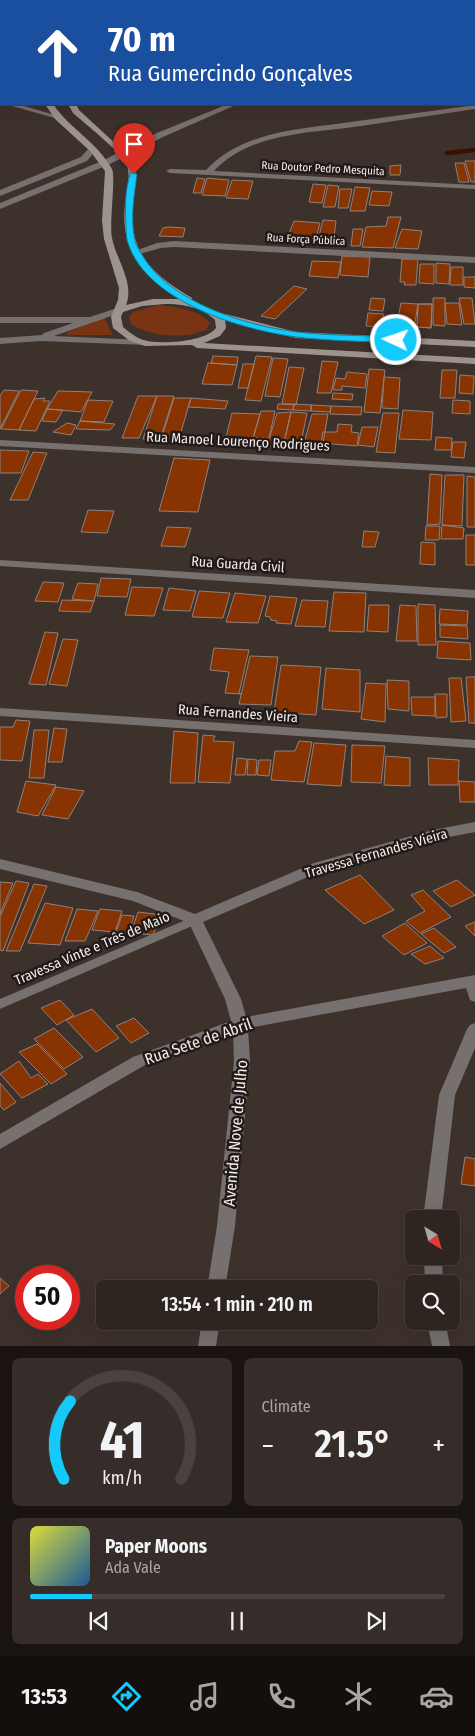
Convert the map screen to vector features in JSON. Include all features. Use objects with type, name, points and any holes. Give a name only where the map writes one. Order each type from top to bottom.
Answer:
[{"type":"main road","points":[[50,105],[58,117],[93,149],[109,171],[106,221],[108,239],[124,288],[120,310],[116,317],[118,328],[131,338],[144,342],[475,361]]},
{"type":"main road","points":[[73,105],[76,111],[128,159],[134,174],[129,207],[129,233],[136,252],[146,269],[156,280],[197,305],[215,314],[296,334],[475,344]]},
{"type":"main road","points":[[120,310],[136,304],[156,301],[176,301],[197,305]]},
{"type":"main road","points":[[174,344],[198,341],[215,335],[222,326],[215,314]]},
{"type":"street","points":[[14,105],[58,117]]},
{"type":"street","points":[[0,206],[105,163],[160,135],[232,105]]},
{"type":"street","points":[[208,173],[233,152],[249,142],[280,135],[475,107]]},
{"type":"street","points":[[0,193],[84,159],[93,149]]},
{"type":"street","name":"Rua Doutor Pedro Mesquita","points":[[170,171],[475,187]]},
{"type":"street","name":"Rua Força Pública","points":[[136,252],[160,245],[174,244],[475,260]]},
{"type":"street","points":[[40,338],[120,310]]},
{"type":"street","points":[[0,320],[91,320]]},
{"type":"street","points":[[0,341],[40,338],[144,342]]},
{"type":"street","name":"Rua Manoel Lourenço Rodrigues","points":[[0,443],[475,470]]},
{"type":"street","name":"Rua Guarda Civil","points":[[0,563],[475,594]]},
{"type":"street","name":"Rua Fernandes Vieira","points":[[0,712],[475,744]]},
{"type":"street","name":"Travessa Fernandes Vieira","points":[[195,920],[319,866],[433,835],[475,827]]},
{"type":"street","points":[[0,864],[137,898],[195,920]]},
{"type":"street","name":"Avenida Nove de Julho","points":[[195,920],[233,999],[240,1024],[242,1061],[238,1115],[226,1226],[217,1280]]},
{"type":"street","name":"Rua Sete de Abril","points":[[0,1142],[139,1061],[240,1024],[474,986]]},
{"type":"street","points":[[433,1210],[447,1095],[475,1028]]},
{"type":"street","points":[[207,1346],[210,1330]]},
{"type":"street","points":[[438,1330],[441,1346]]},
{"type":"lane","name":"Travessa Vinte e Três de Maio","points":[[0,1004],[195,920]]},
{"type":"shaded area","points":[[158,305],[193,312],[210,323],[206,330],[188,335],[158,334],[148,332],[131,324],[129,317],[133,312]]},
{"type":"shaded area","points":[[104,318],[113,335],[67,335],[68,332]]},
{"type":"building","points":[[465,161],[475,161],[475,182],[471,182]]},
{"type":"building","points":[[455,163],[464,163],[469,182],[459,182]]},
{"type":"building","points":[[401,165],[400,175],[390,175],[390,166]]},
{"type":"building","points":[[197,178],[205,179],[201,193],[193,193]]},
{"type":"building","points":[[207,178],[229,180],[225,196],[202,195]]},
{"type":"building","points":[[232,180],[253,181],[248,199],[226,198]]},
{"type":"building","points":[[313,184],[326,185],[322,203],[309,202]]},
{"type":"building","points":[[328,185],[339,186],[335,207],[323,207]]},
{"type":"building","points":[[355,187],[370,188],[365,211],[350,211]]},
{"type":"building","points":[[340,189],[352,189],[348,208],[338,208]]},
{"type":"building","points":[[372,191],[392,192],[389,206],[369,205]]},
{"type":"building","points":[[388,217],[401,217],[393,248],[362,247],[366,227],[386,226]]},
{"type":"building","points":[[323,220],[336,221],[333,245],[317,244]]},
{"type":"building","points":[[294,221],[320,223],[315,242],[286,241]]},
{"type":"building","points":[[163,228],[185,228],[183,237],[159,236]]},
{"type":"building","points":[[353,229],[363,229],[360,246],[351,246]]},
{"type":"building","points":[[402,229],[422,231],[418,249],[395,248]]},
{"type":"building","points":[[342,256],[370,257],[368,277],[340,275]]},
{"type":"building","points":[[402,259],[418,259],[416,285],[404,285],[405,282],[400,282]]},
{"type":"building","points":[[312,261],[341,262],[338,278],[309,276]]},
{"type":"building","points":[[436,263],[450,264],[449,284],[436,283]]},
{"type":"building","points":[[420,264],[434,264],[434,284],[419,283]]},
{"type":"building","points":[[451,267],[463,267],[463,285],[450,285]]},
{"type":"building","points":[[464,277],[475,277],[475,288],[464,287]]},
{"type":"building","points":[[294,286],[307,289],[275,319],[261,316]]},
{"type":"building","points":[[371,298],[385,299],[383,311],[369,310]]},
{"type":"building","points":[[433,298],[445,298],[445,326],[433,325]]},
{"type":"building","points":[[459,298],[472,298],[475,324],[464,324]]},
{"type":"building","points":[[401,303],[418,304],[414,329],[396,328]]},
{"type":"building","points":[[445,303],[459,303],[462,325],[447,324]]},
{"type":"building","points":[[418,304],[432,304],[431,328],[417,327]]},
{"type":"building","points":[[418,304],[432,304],[431,328],[417,327]]},
{"type":"building","points":[[368,313],[384,314],[381,327],[366,326]]},
{"type":"building","points":[[213,356],[238,357],[237,365],[211,363]]},
{"type":"building","points":[[256,356],[272,357],[261,401],[245,400]]},
{"type":"building","points":[[273,358],[288,359],[280,397],[265,396]]},
{"type":"building","points":[[322,361],[338,362],[331,393],[317,393]]},
{"type":"building","points":[[208,363],[237,365],[232,385],[202,384]]},
{"type":"building","points":[[243,364],[254,364],[248,388],[238,388]]},
{"type":"building","points":[[289,367],[304,368],[296,405],[282,404]]},
{"type":"building","points":[[369,369],[385,370],[380,413],[364,412]]},
{"type":"building","points":[[442,370],[457,370],[455,398],[440,398]]},
{"type":"building","points":[[347,372],[367,374],[365,388],[342,386],[342,390],[333,390],[336,378],[345,379]]},
{"type":"building","points":[[460,375],[474,376],[473,394],[459,393]]},
{"type":"building","points":[[384,377],[400,378],[398,409],[382,408]]},
{"type":"building","points":[[4,390],[19,391],[0,429],[0,396]]},
{"type":"building","points":[[21,390],[38,391],[19,430],[1,429]]},
{"type":"building","points":[[58,391],[92,392],[81,412],[47,409]]},
{"type":"building","points":[[333,393],[353,394],[352,400],[332,399]]},
{"type":"building","points":[[138,396],[157,396],[139,438],[122,438]]},
{"type":"building","points":[[157,396],[174,396],[160,440],[143,439]]},
{"type":"building","points":[[45,398],[43,401],[50,401],[36,431],[19,430],[34,399]]},
{"type":"building","points":[[174,398],[191,398],[178,442],[161,440]]},
{"type":"building","points":[[191,398],[228,401],[225,409],[188,407]]},
{"type":"building","points":[[88,400],[113,401],[104,422],[80,421]]},
{"type":"building","points":[[453,400],[470,401],[470,414],[452,413]]},
{"type":"building","points":[[278,404],[294,404],[293,410],[277,409]]},
{"type":"building","points":[[294,404],[311,405],[311,411],[293,410]]},
{"type":"building","points":[[311,405],[331,406],[330,412],[311,411]]},
{"type":"building","points":[[331,406],[362,407],[361,415],[330,414]]},
{"type":"building","points":[[47,409],[63,410],[56,422],[42,421]]},
{"type":"building","points":[[403,410],[433,412],[431,440],[399,439]]},
{"type":"building","points":[[261,411],[275,411],[269,438],[253,438]]},
{"type":"building","points":[[291,412],[283,447],[267,446],[277,413]]},
{"type":"building","points":[[291,412],[307,413],[300,448],[283,447]]},
{"type":"building","points":[[232,413],[260,414],[253,438],[226,437]]},
{"type":"building","points":[[383,413],[399,413],[395,453],[376,452]]},
{"type":"building","points":[[312,414],[328,414],[322,449],[303,447]]},
{"type":"building","points":[[80,421],[115,424],[110,430],[76,429]]},
{"type":"building","points":[[67,423],[76,425],[71,435],[53,432]]},
{"type":"building","points":[[338,424],[352,425],[351,432],[359,433],[357,446],[321,443],[323,432],[337,432]]},
{"type":"building","points":[[362,427],[378,427],[374,447],[358,445]]},
{"type":"building","points":[[436,437],[452,438],[451,450],[435,450]]},
{"type":"building","points":[[453,442],[466,442],[464,458],[451,457]]},
{"type":"building","points":[[0,450],[29,451],[21,473],[0,473]]},
{"type":"building","points":[[33,452],[47,453],[28,500],[10,500]]},
{"type":"building","points":[[174,458],[210,460],[198,512],[159,511]]},
{"type":"building","points":[[430,474],[442,475],[440,524],[427,525]]},
{"type":"building","points":[[445,475],[464,475],[462,526],[442,525]]},
{"type":"building","points":[[467,476],[475,477],[475,527],[467,527]]},
{"type":"building","points":[[88,510],[114,511],[107,533],[81,532]]},
{"type":"building","points":[[442,525],[464,528],[463,539],[441,539]]},
{"type":"building","points":[[426,526],[440,526],[439,540],[425,540]]},
{"type":"building","points":[[167,527],[191,528],[185,547],[161,546]]},
{"type":"building","points":[[364,531],[379,532],[375,547],[362,547]]},
{"type":"building","points":[[466,535],[475,535],[475,565],[466,565]]},
{"type":"building","points":[[421,542],[435,543],[435,565],[420,564]]},
{"type":"building","points":[[101,578],[131,579],[127,597],[97,596]]},
{"type":"building","points":[[43,582],[64,583],[58,602],[35,601]]},
{"type":"building","points":[[78,583],[98,584],[94,601],[72,599]]},
{"type":"building","points":[[132,587],[163,588],[154,616],[125,615]]},
{"type":"building","points":[[169,588],[196,591],[190,611],[163,610]]},
{"type":"building","points":[[199,591],[230,593],[223,618],[192,617]]},
{"type":"building","points":[[334,592],[366,593],[364,632],[329,631]]},
{"type":"building","points":[[235,593],[266,596],[258,623],[226,622]]},
{"type":"building","points":[[270,596],[297,598],[291,624],[276,623],[277,621],[265,616]]},
{"type":"building","points":[[62,600],[94,601],[90,612],[59,611]]},
{"type":"building","points":[[302,600],[328,601],[325,627],[295,626]]},
{"type":"building","points":[[418,604],[435,605],[436,645],[418,645]]},
{"type":"building","points":[[369,605],[389,605],[388,632],[367,631]]},
{"type":"building","points":[[400,605],[416,606],[417,641],[396,641]]},
{"type":"building","points":[[440,609],[468,611],[467,625],[439,624]]},
{"type":"building","points":[[440,625],[467,626],[468,639],[440,637]]},
{"type":"building","points":[[45,632],[58,633],[46,685],[29,684]]},
{"type":"building","points":[[63,639],[78,640],[67,686],[49,684]]},
{"type":"building","points":[[438,641],[470,643],[471,660],[437,658]]},
{"type":"building","points":[[214,648],[249,650],[239,693],[241,694],[225,693],[229,672],[210,670]]},
{"type":"building","points":[[250,656],[278,657],[271,705],[239,704]]},
{"type":"building","points":[[281,665],[321,667],[316,715],[274,712]]},
{"type":"building","points":[[326,668],[360,670],[360,712],[322,709]]},
{"type":"building","points":[[466,677],[475,677],[475,723],[469,723]]},
{"type":"building","points":[[449,678],[461,678],[466,721],[451,722]]},
{"type":"building","points":[[387,680],[409,681],[409,711],[388,709]]},
{"type":"building","points":[[366,683],[386,684],[385,722],[361,719]]},
{"type":"building","points":[[435,694],[447,694],[447,717],[436,718]]},
{"type":"building","points":[[411,697],[435,697],[435,716],[412,715]]},
{"type":"building","points":[[16,720],[30,721],[22,761],[0,760],[0,727],[13,727]]},
{"type":"building","points":[[54,728],[67,729],[62,762],[48,762]]},
{"type":"building","points":[[34,730],[49,730],[44,778],[29,778]]},
{"type":"building","points":[[174,731],[198,733],[195,783],[170,783]]},
{"type":"building","points":[[203,735],[215,736],[213,741],[234,742],[230,783],[198,782]]},
{"type":"building","points":[[299,741],[312,742],[304,782],[271,780],[275,751],[295,751]]},
{"type":"building","points":[[314,743],[346,745],[341,786],[307,784]]},
{"type":"building","points":[[352,745],[385,746],[381,783],[351,782]]},
{"type":"building","points":[[386,756],[410,758],[410,786],[384,785]]},
{"type":"building","points":[[237,758],[247,759],[245,775],[235,775]]},
{"type":"building","points":[[428,758],[459,760],[458,785],[429,785]]},
{"type":"building","points":[[248,759],[257,760],[256,775],[247,775]]},
{"type":"building","points":[[259,760],[271,760],[269,776],[257,775]]},
{"type":"building","points":[[26,781],[56,785],[38,816],[17,812]]},
{"type":"building","points":[[459,781],[475,782],[475,802],[460,802]]},
{"type":"building","points":[[56,787],[84,791],[68,819],[42,815]]},
{"type":"building","points":[[360,875],[394,910],[364,924],[325,890]]},
{"type":"building","points":[[457,880],[475,895],[451,907],[433,891]]},
{"type":"building","points":[[16,881],[29,883],[3,951],[0,950],[0,917]]},
{"type":"building","points":[[0,882],[13,883],[0,914]]},
{"type":"building","points":[[34,884],[47,886],[20,951],[6,951]]},
{"type":"building","points":[[423,890],[451,917],[420,933],[406,921],[425,911],[411,895]]},
{"type":"building","points":[[45,903],[73,908],[60,945],[28,943]]},
{"type":"building","points":[[77,909],[98,911],[85,941],[65,941]]},
{"type":"building","points":[[100,909],[122,911],[115,932],[92,930]]},
{"type":"building","points":[[138,912],[155,914],[158,922],[153,935],[131,933]]},
{"type":"building","points":[[122,915],[134,916],[129,932],[116,932]]},
{"type":"building","points":[[475,922],[475,936],[465,926]]},
{"type":"building","points":[[405,923],[427,943],[404,955],[382,936]]},
{"type":"building","points":[[434,928],[456,947],[444,953],[421,934]]},
{"type":"building","points":[[430,946],[444,958],[425,964],[411,954]]},
{"type":"building","points":[[60,1000],[74,1015],[57,1025],[41,1008]]},
{"type":"building","points":[[92,1009],[119,1038],[96,1052],[66,1020]]},
{"type":"building","points":[[134,1018],[149,1033],[131,1043],[116,1026]]},
{"type":"building","points":[[54,1028],[83,1057],[64,1069],[34,1039]]},
{"type":"building","points":[[37,1044],[67,1074],[51,1084],[19,1052]]},
{"type":"building","points":[[19,1061],[31,1078],[38,1074],[48,1084],[22,1098],[0,1074]]},
{"type":"building","points":[[0,1083],[16,1102],[4,1110],[0,1106]]},
{"type":"building","points":[[465,1157],[475,1159],[475,1186],[461,1184]]},
{"type":"building","points":[[0,1278],[9,1286],[0,1294]]},
{"type":"waterway","points":[[447,153],[475,150]]},
{"type":"route","points":[[134,174],[129,207],[131,243],[146,269],[166,288],[215,314],[250,324],[296,334],[396,340]]}]
